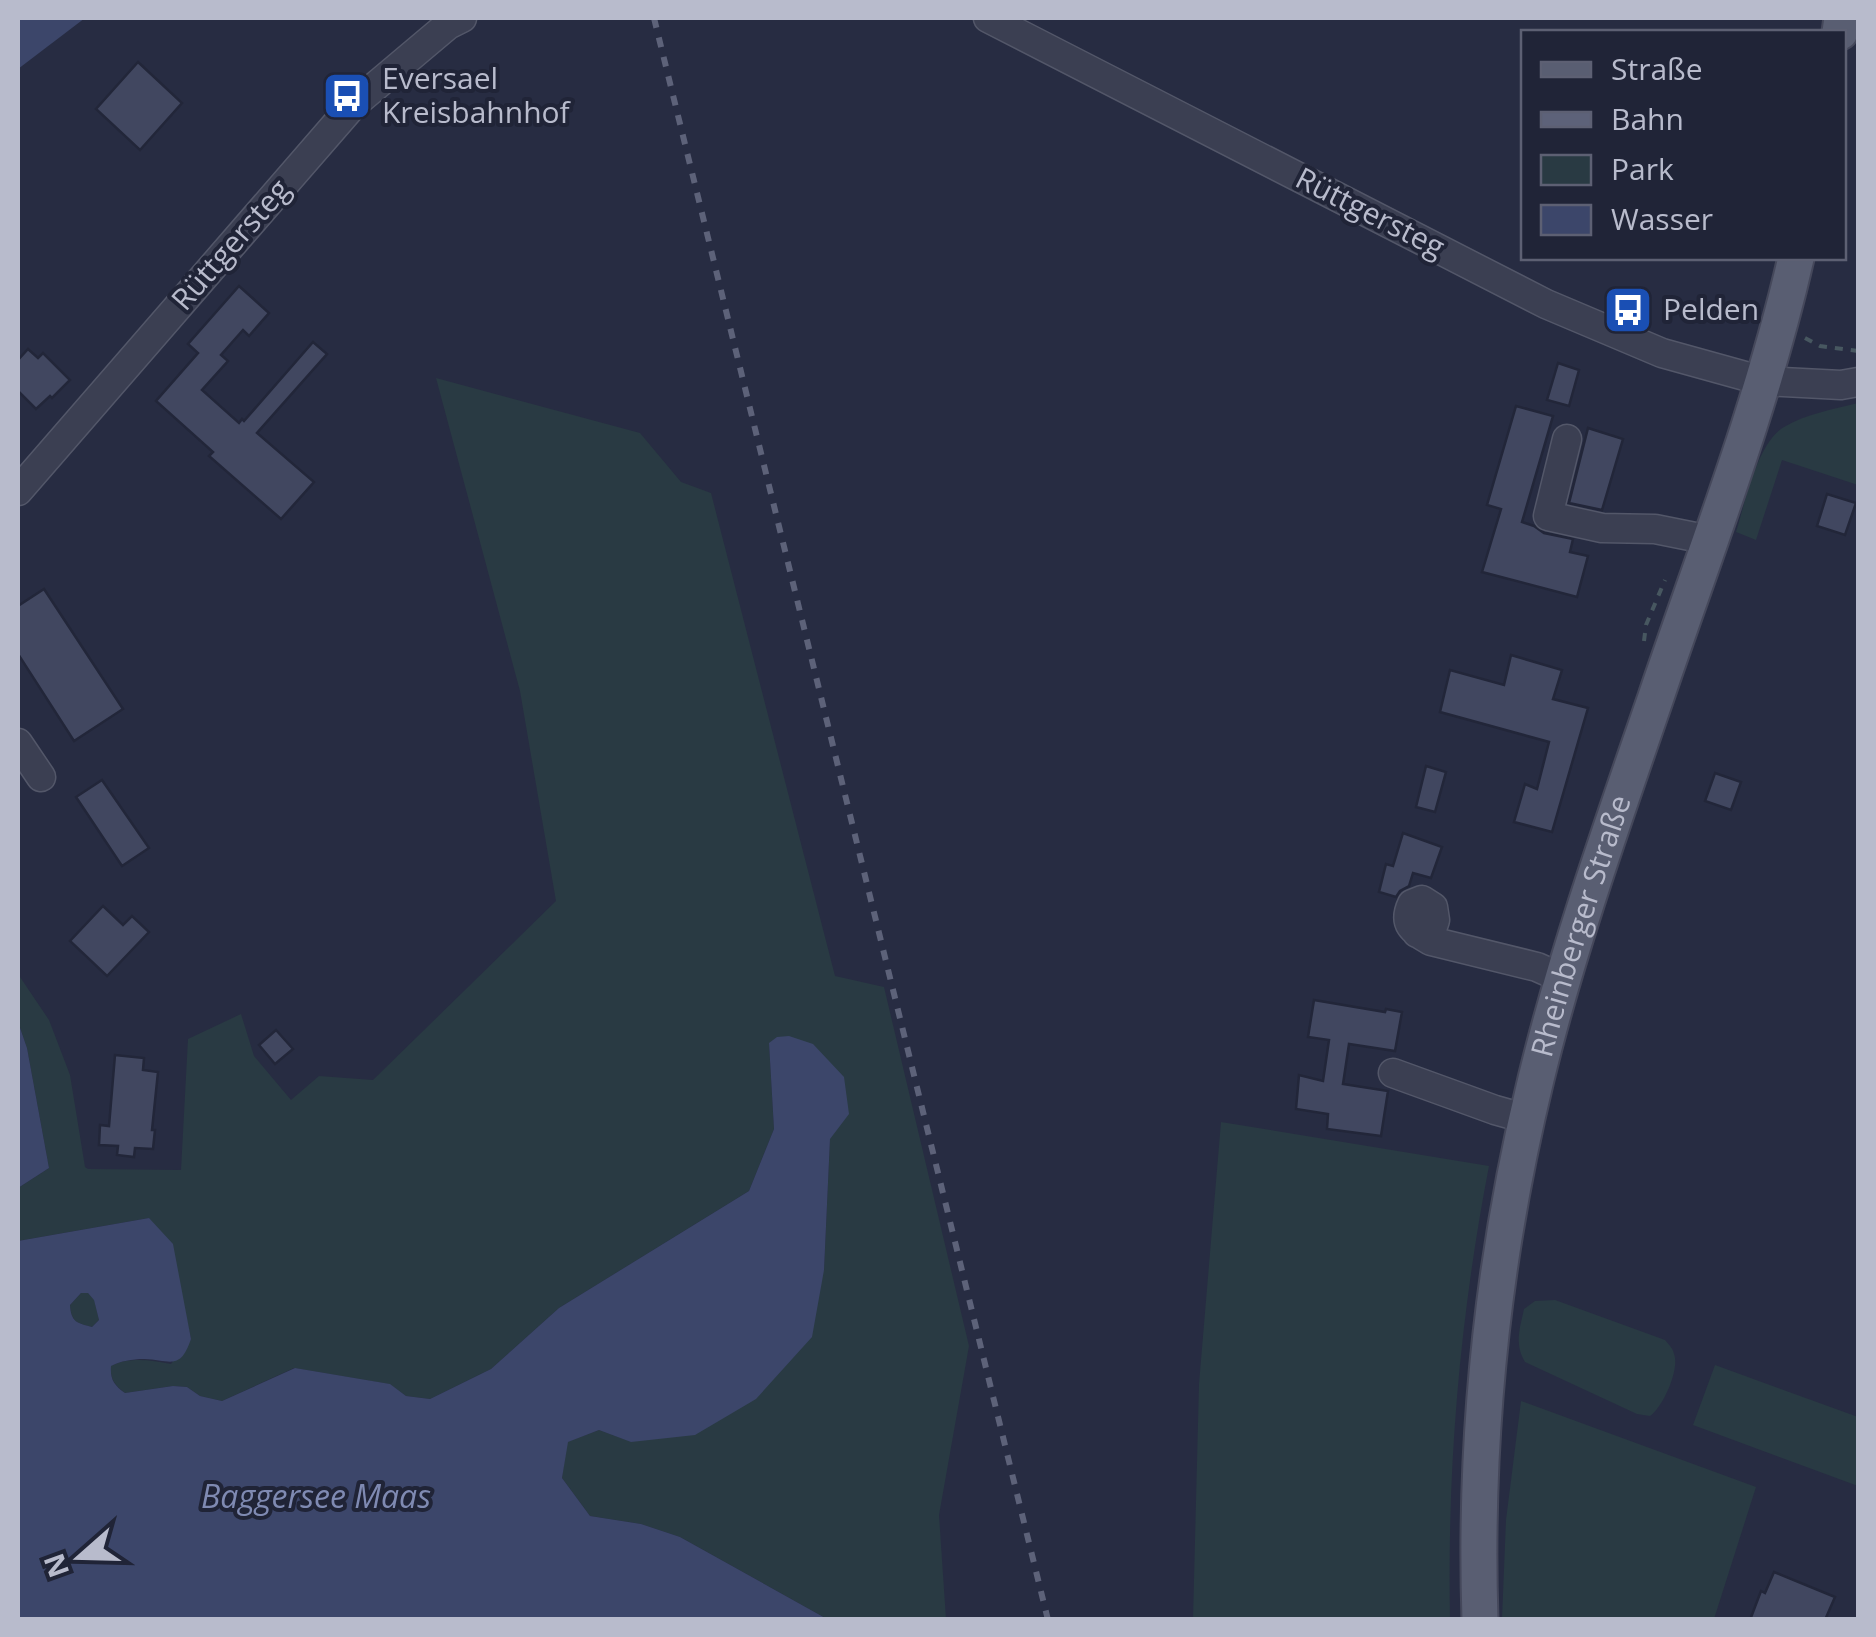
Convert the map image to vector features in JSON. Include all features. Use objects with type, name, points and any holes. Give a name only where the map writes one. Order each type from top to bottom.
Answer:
[{"type":"main road","name":"Rheinberger Straße","points":[[1480,1620],[1480,1508],[1489,1354],[1507,1217],[1527,1119],[1564,979],[1763,381],[1789,260]]},
{"type":"street","name":"Rüttgersteg","points":[[18,491],[354,105],[448,25],[462,18]]},
{"type":"street","name":"Rüttgersteg","points":[[988,18],[1546,304],[1662,353],[1763,381],[1841,385],[1858,382]]},
{"type":"street","points":[[1566,439],[1548,516],[1602,528],[1656,530],[1710,540]]},
{"type":"street","points":[[18,744],[41,777]]},
{"type":"street","points":[[1418,932],[1431,941],[1537,967],[1564,979]]},
{"type":"street","points":[[1393,1073],[1527,1119]]},
{"type":"green space","points":[[436,378],[640,433],[681,482],[711,493],[835,976],[884,987],[969,1346],[939,1515],[946,1619],[827,1619],[680,1537],[641,1524],[590,1516],[562,1478],[567,1442],[599,1430],[632,1442],[824,1270],[830,1139],[769,1043],[774,1129],[749,1191],[559,1308],[491,1369],[430,1399],[406,1396],[389,1384],[294,1368],[222,1401],[200,1396],[187,1387],[125,1393],[114,1381],[110,1366],[133,1360],[171,1364],[191,1339],[182,1299],[149,1218],[18,1241],[18,1188],[49,1168],[27,1048],[18,1022],[18,974],[49,1020],[70,1075],[85,1167],[181,1170],[188,1039],[241,1014],[254,1056],[291,1100],[319,1076],[373,1080],[556,901],[520,691]]},
{"type":"green space","points":[[1858,403],[1858,485],[1782,460],[1756,540],[1736,532],[1759,460],[1775,435],[1801,419]]},
{"type":"green space","points":[[1221,1122],[1489,1166],[1470,1279],[1453,1448],[1450,1619],[1193,1619],[1199,1384]]},
{"type":"green space","points":[[81,1293],[94,1299],[99,1320],[92,1327],[79,1323],[72,1315],[70,1305]]},
{"type":"green space","points":[[1555,1300],[1665,1340],[1675,1361],[1672,1378],[1660,1405],[1650,1416],[1637,1414],[1525,1362],[1519,1342],[1524,1309],[1535,1301]]},
{"type":"green space","points":[[1715,1365],[1858,1417],[1858,1486],[1693,1425]]},
{"type":"green space","points":[[1521,1401],[1756,1487],[1714,1619],[1502,1619],[1506,1520]]},
{"type":"water","points":[[18,18],[85,18],[18,69]]},
{"type":"water","points":[[18,1022],[27,1048],[49,1168],[18,1188]]},
{"type":"water","name":"Baggersee Maas","points":[[789,1036],[813,1044],[844,1077],[849,1114],[830,1139],[824,1270],[812,1337],[756,1399],[695,1435],[631,1442],[599,1430],[568,1442],[562,1478],[590,1516],[641,1524],[680,1537],[827,1619],[18,1619],[18,1241],[149,1218],[173,1244],[191,1339],[178,1360],[135,1359],[111,1366],[114,1381],[125,1393],[187,1387],[200,1396],[222,1401],[295,1368],[390,1384],[406,1396],[430,1399],[491,1369],[559,1308],[749,1191],[774,1129],[769,1043],[777,1037]],"holes":[[[81,1293],[88,1293],[99,1320],[92,1327],[76,1321],[70,1305]]]},
{"type":"building","points":[[138,62],[182,103],[140,150],[96,109]]},
{"type":"building","points":[[239,286],[269,313],[249,336],[243,330],[221,355],[228,361],[202,390],[239,423],[313,342],[327,354],[257,433],[314,482],[281,519],[209,456],[213,452],[156,401],[198,353],[188,344]]},
{"type":"building","points":[[28,349],[38,358],[43,353],[70,380],[36,409],[18,391],[18,360]]},
{"type":"building","points":[[1558,363],[1579,370],[1569,406],[1547,400]]},
{"type":"building","points":[[1516,406],[1553,416],[1522,522],[1544,533],[1573,539],[1570,552],[1588,556],[1577,597],[1482,572],[1501,509],[1487,505]]},
{"type":"building","points":[[1588,428],[1623,439],[1602,510],[1569,503]]},
{"type":"building","points":[[1827,494],[1856,503],[1845,535],[1817,526]]},
{"type":"building","points":[[44,589],[123,709],[74,741],[18,654],[18,606]]},
{"type":"building","points":[[1511,655],[1562,670],[1553,699],[1588,708],[1552,832],[1514,822],[1525,784],[1537,789],[1549,742],[1440,712],[1450,670],[1504,685]]},
{"type":"building","points":[[1426,766],[1446,772],[1435,812],[1416,807]]},
{"type":"building","points":[[1715,773],[1741,782],[1731,810],[1705,801]]},
{"type":"building","points":[[102,780],[149,848],[122,866],[76,797]]},
{"type":"building","points":[[1403,833],[1442,847],[1431,878],[1413,873],[1409,886],[1396,897],[1379,892],[1386,864],[1393,866]]},
{"type":"building","points":[[103,906],[123,925],[132,916],[149,932],[107,976],[70,941]]},
{"type":"building","points":[[1314,1000],[1402,1012],[1395,1051],[1349,1044],[1343,1084],[1388,1091],[1381,1136],[1327,1129],[1328,1114],[1296,1109],[1299,1075],[1323,1081],[1329,1040],[1308,1037]]},
{"type":"building","points":[[276,1030],[293,1049],[275,1064],[259,1045]]},
{"type":"building","points":[[115,1055],[144,1058],[143,1070],[158,1072],[153,1149],[135,1148],[134,1157],[117,1155],[118,1146],[99,1145],[100,1125],[109,1126]]},
{"type":"building","points":[[1774,1572],[1835,1597],[1825,1620],[1750,1620],[1761,1591],[1765,1593]]},
{"type":"railway","points":[[654,18],[1048,1620]]},
{"type":"place","name":"Eversael Kreisbahnhof","points":[[347,96]]},
{"type":"place","name":"Pelden","points":[[1628,310]]}]
